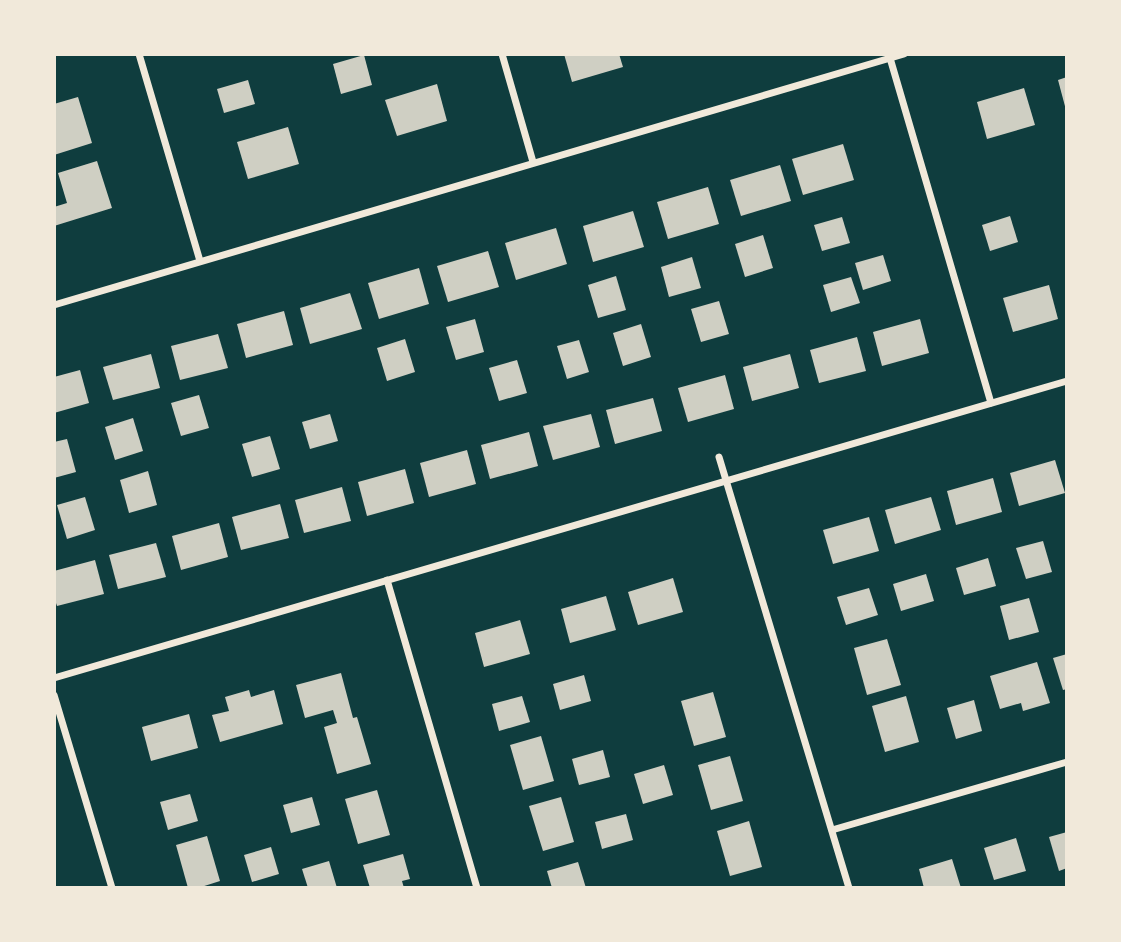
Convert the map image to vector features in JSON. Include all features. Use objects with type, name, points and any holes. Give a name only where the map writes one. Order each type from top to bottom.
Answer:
[{"type":"street","points":[[139,54],[200,261]]},
{"type":"street","points":[[502,54],[533,162]]},
{"type":"street","points":[[54,305],[904,54]]},
{"type":"street","points":[[890,58],[992,403]]},
{"type":"street","points":[[54,678],[1067,381]]},
{"type":"street","points":[[719,457],[849,888]]},
{"type":"street","points":[[387,580],[477,888]]},
{"type":"street","points":[[54,695],[111,888]]},
{"type":"street","points":[[832,830],[1067,762]]},
{"type":"building","points":[[564,54],[619,54],[623,67],[572,82]]},
{"type":"building","points":[[364,55],[372,85],[341,94],[333,64]]},
{"type":"building","points":[[1067,77],[1067,110],[1066,110],[1058,80]]},
{"type":"building","points":[[248,80],[255,104],[224,113],[217,89]]},
{"type":"building","points":[[437,84],[447,121],[397,136],[385,100]]},
{"type":"building","points":[[1024,88],[1035,125],[987,139],[977,102]]},
{"type":"building","points":[[78,97],[92,143],[54,155],[54,104]]},
{"type":"building","points":[[288,127],[299,164],[248,179],[237,142]]},
{"type":"building","points":[[843,144],[854,180],[803,195],[792,159]]},
{"type":"building","points":[[97,161],[112,208],[54,226],[54,207],[67,203],[58,173]]},
{"type":"building","points":[[780,165],[791,201],[741,216],[730,180]]},
{"type":"building","points":[[708,187],[719,224],[668,239],[657,202]]},
{"type":"building","points":[[633,211],[644,247],[593,262],[583,226]]},
{"type":"building","points":[[1010,216],[1018,242],[990,251],[982,225]]},
{"type":"building","points":[[842,217],[850,243],[822,251],[814,225]]},
{"type":"building","points":[[556,228],[567,264],[516,280],[505,243]]},
{"type":"building","points":[[763,235],[773,268],[745,277],[735,244]]},
{"type":"building","points":[[488,251],[499,287],[448,302],[437,266]]},
{"type":"building","points":[[883,255],[891,281],[863,290],[855,263]]},
{"type":"building","points":[[692,257],[701,288],[669,297],[661,267]]},
{"type":"building","points":[[419,268],[429,304],[379,319],[368,283]]},
{"type":"building","points":[[616,276],[626,310],[598,318],[588,285]]},
{"type":"building","points":[[851,277],[860,303],[831,312],[823,285]]},
{"type":"building","points":[[1049,285],[1058,319],[1013,332],[1003,298]]},
{"type":"building","points":[[350,293],[362,329],[310,344],[300,308]]},
{"type":"building","points":[[719,301],[729,334],[701,342],[691,309]]},
{"type":"building","points":[[284,311],[293,345],[246,358],[237,324]]},
{"type":"building","points":[[475,319],[484,352],[456,360],[446,327]]},
{"type":"building","points":[[920,319],[929,353],[882,366],[873,332]]},
{"type":"building","points":[[641,324],[651,357],[623,366],[613,333]]},
{"type":"building","points":[[218,334],[228,368],[180,380],[171,346]]},
{"type":"building","points":[[857,337],[866,371],[819,383],[810,350]]},
{"type":"building","points":[[405,339],[415,372],[387,381],[377,348]]},
{"type":"building","points":[[579,340],[589,372],[567,379],[557,346]]},
{"type":"building","points":[[151,354],[160,388],[113,400],[103,367]]},
{"type":"building","points":[[790,354],[799,388],[752,401],[743,367]]},
{"type":"building","points":[[517,360],[527,393],[499,401],[489,368]]},
{"type":"building","points":[[80,370],[89,403],[54,413],[54,377]]},
{"type":"building","points":[[725,375],[734,409],[688,422],[678,388]]},
{"type":"building","points":[[199,395],[209,428],[181,436],[171,403]]},
{"type":"building","points":[[653,398],[662,431],[615,444],[606,410]]},
{"type":"building","points":[[330,414],[338,441],[310,449],[302,422]]},
{"type":"building","points":[[591,414],[600,447],[553,460],[543,426]]},
{"type":"building","points":[[133,418],[143,451],[115,460],[105,427]]},
{"type":"building","points":[[529,432],[538,466],[490,479],[481,445]]},
{"type":"building","points":[[270,436],[280,469],[252,477],[242,444]]},
{"type":"building","points":[[67,439],[76,472],[54,478],[54,442]]},
{"type":"building","points":[[467,450],[476,484],[429,497],[420,463]]},
{"type":"building","points":[[1055,460],[1065,493],[1019,506],[1010,473]]},
{"type":"building","points":[[405,469],[414,503],[367,516],[358,482]]},
{"type":"building","points":[[148,471],[157,505],[129,513],[120,480]]},
{"type":"building","points":[[993,478],[1002,512],[956,525],[947,491]]},
{"type":"building","points":[[342,487],[351,521],[304,533],[295,500]]},
{"type":"building","points":[[85,497],[95,530],[67,539],[57,505]]},
{"type":"building","points":[[931,497],[941,530],[895,544],[885,510]]},
{"type":"building","points":[[280,504],[289,538],[241,550],[232,517]]},
{"type":"building","points":[[869,517],[879,551],[833,564],[823,530]]},
{"type":"building","points":[[219,523],[228,557],[181,570],[172,536]]},
{"type":"building","points":[[1043,541],[1052,572],[1026,579],[1016,548]]},
{"type":"building","points":[[156,543],[166,577],[118,589],[109,555]]},
{"type":"building","points":[[988,558],[996,586],[964,595],[956,568]]},
{"type":"building","points":[[95,560],[104,594],[57,606],[54,597],[54,571]]},
{"type":"building","points":[[926,574],[934,601],[901,611],[893,584]]},
{"type":"building","points":[[673,578],[683,612],[638,625],[628,592]]},
{"type":"building","points":[[869,588],[878,615],[846,625],[837,597]]},
{"type":"building","points":[[606,596],[616,630],[570,643],[561,609]]},
{"type":"building","points":[[1029,598],[1039,632],[1009,640],[1000,606]]},
{"type":"building","points":[[520,620],[530,654],[484,667],[475,633]]},
{"type":"building","points":[[887,639],[901,685],[867,695],[854,648]]},
{"type":"building","points":[[1067,654],[1067,689],[1063,690],[1053,658]]},
{"type":"building","points":[[1037,662],[1050,703],[1023,711],[1021,703],[1000,709],[990,676]]},
{"type":"building","points":[[341,673],[353,718],[357,717],[371,764],[337,774],[324,727],[337,723],[333,710],[305,718],[296,685]]},
{"type":"building","points":[[584,675],[591,701],[560,710],[553,684]]},
{"type":"building","points":[[249,690],[251,697],[274,690],[283,724],[220,742],[212,715],[229,711],[225,697]]},
{"type":"building","points":[[713,692],[726,737],[694,746],[681,701]]},
{"type":"building","points":[[522,696],[530,722],[499,731],[492,704]]},
{"type":"building","points":[[906,696],[919,742],[885,752],[872,706]]},
{"type":"building","points":[[974,700],[982,731],[956,739],[947,708]]},
{"type":"building","points":[[189,714],[198,748],[151,761],[142,727]]},
{"type":"building","points":[[541,736],[554,781],[523,790],[510,745]]},
{"type":"building","points":[[603,750],[610,777],[579,785],[572,759]]},
{"type":"building","points":[[730,756],[743,801],[711,810],[698,765]]},
{"type":"building","points":[[664,765],[673,795],[643,804],[634,774]]},
{"type":"building","points":[[377,790],[390,835],[358,844],[345,799]]},
{"type":"building","points":[[190,794],[198,821],[168,830],[160,802]]},
{"type":"building","points":[[312,797],[320,825],[291,833],[283,805]]},
{"type":"building","points":[[561,797],[574,842],[543,851],[529,806]]},
{"type":"building","points":[[626,814],[633,840],[602,849],[595,822]]},
{"type":"building","points":[[749,821],[762,867],[730,876],[717,831]]},
{"type":"building","points":[[1067,832],[1067,868],[1059,871],[1049,837]]},
{"type":"building","points":[[207,836],[220,881],[198,888],[188,888],[176,845]]},
{"type":"building","points":[[1016,838],[1026,871],[994,880],[984,848]]},
{"type":"building","points":[[271,847],[279,874],[252,882],[244,855]]},
{"type":"building","points":[[403,854],[410,879],[402,881],[404,888],[370,888],[363,865]]},
{"type":"building","points":[[952,859],[961,888],[924,888],[919,869]]},
{"type":"building","points":[[329,861],[337,888],[308,888],[302,869]]},
{"type":"building","points":[[578,862],[586,888],[552,888],[547,871]]}]
